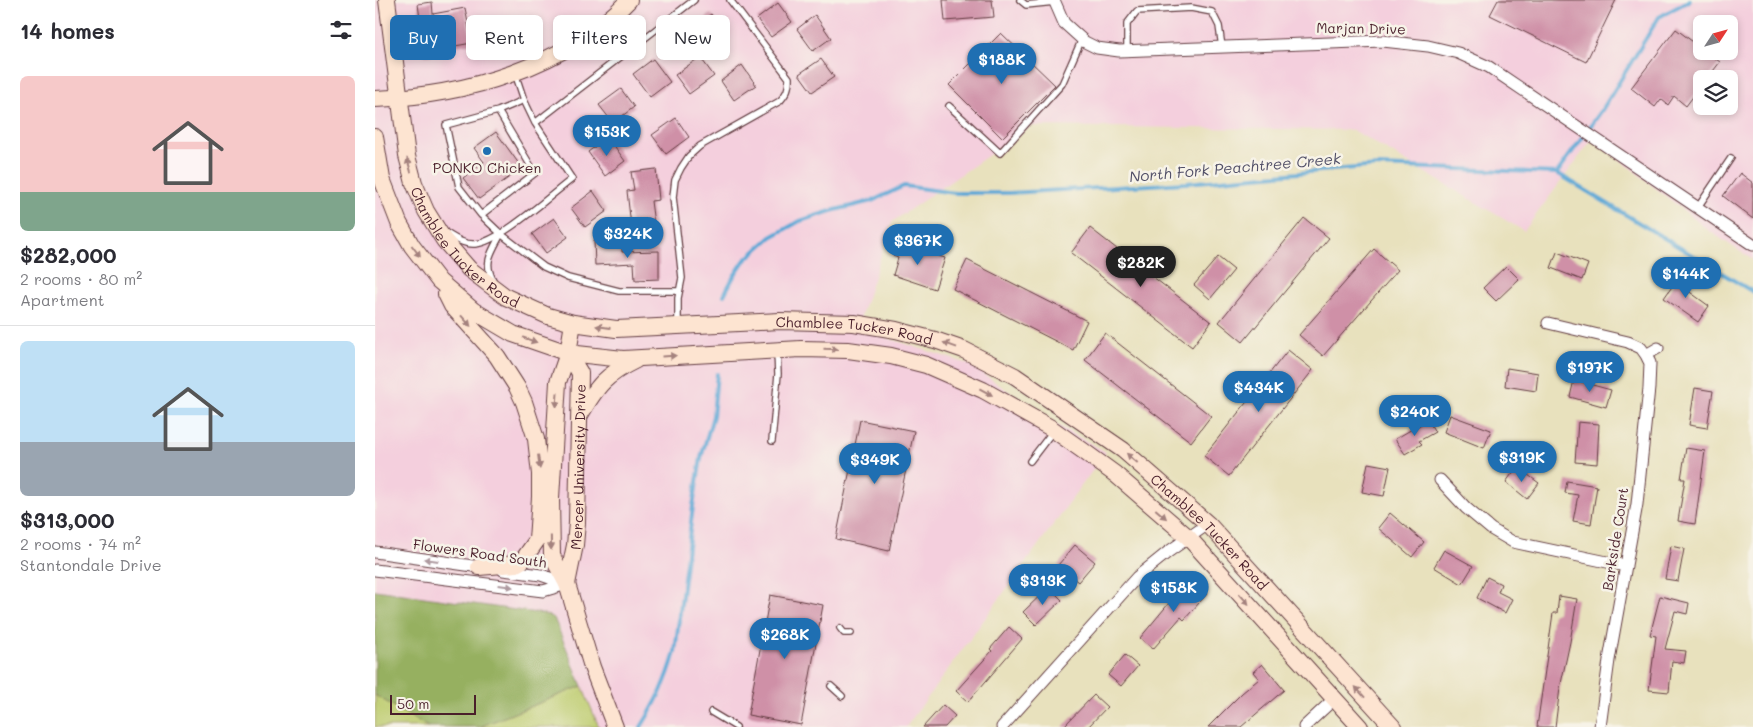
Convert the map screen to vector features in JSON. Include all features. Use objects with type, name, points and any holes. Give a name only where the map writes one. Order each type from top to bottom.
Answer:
[{"type":"main road","name":"Chamblee Tucker Road","points":[[387,0],[398,98],[407,156],[414,183],[426,210],[444,240],[469,269],[506,296],[548,316],[573,323],[616,329],[779,321],[854,323],[904,332],[965,350],[1015,376],[1123,450],[1208,524],[1393,727]]},
{"type":"main road","points":[[375,99],[438,93],[515,74],[563,51],[591,32],[629,0]]},
{"type":"main road","name":"Chamblee Tucker Road","points":[[375,138],[382,179],[399,223],[412,246],[439,280],[474,311],[513,334],[568,353],[623,358],[801,349],[848,350],[891,356],[927,365],[983,390],[1053,430],[1115,474],[1188,537],[1361,727]]},
{"type":"main road","points":[[439,280],[452,306],[497,356],[517,387],[536,439],[540,481],[537,540],[523,560],[516,564],[479,567]]},
{"type":"main road","name":"Mercer University Drive","points":[[573,323],[568,353],[558,382],[551,518],[551,556],[567,584],[592,667],[615,727]]},
{"type":"main road","name":"Mercer University Drive","points":[[567,584],[575,545],[577,523],[580,373],[568,353]]},
{"type":"main road","points":[[579,417],[594,392],[604,380],[616,370],[643,357]]},
{"type":"street","name":"Marjan Drive","points":[[1055,1],[1064,23],[1082,39],[1097,48],[1119,51],[1383,41],[1428,46],[1458,53],[1489,67],[1753,245]]},
{"type":"street","points":[[1548,323],[1628,342],[1641,348],[1646,355],[1658,348]]},
{"type":"street","name":"Barkside Court","points":[[1600,727],[1609,660],[1637,504],[1649,388],[1649,363],[1646,355]]},
{"type":"street","points":[[1441,480],[1491,529],[1513,542],[1626,566]]},
{"type":"street","points":[[1002,727],[1137,578],[1188,537],[1208,524]]},
{"type":"street","name":"Flowers Road South","points":[[375,552],[541,575],[567,584]]},
{"type":"street","name":"Flowers Road South","points":[[375,570],[543,591],[567,584]]},
{"type":"street","points":[[1304,727],[1334,699]]},
{"type":"lane","points":[[535,123],[694,0]]},
{"type":"lane","points":[[677,326],[679,291],[682,278],[673,197],[675,180],[689,156],[700,146],[780,101],[789,87],[789,78],[730,0]]},
{"type":"lane","points":[[1020,0],[1026,5],[1055,1]]},
{"type":"lane","points":[[1127,51],[1127,24],[1137,11],[1191,8],[1211,12],[1219,26],[1221,47]]},
{"type":"lane","points":[[949,106],[1000,153],[1062,84],[1082,39]]},
{"type":"lane","points":[[436,227],[459,241],[477,244],[501,234],[572,178],[535,123],[515,74]]},
{"type":"lane","points":[[524,100],[498,111],[446,125],[459,187],[481,215],[501,234],[544,267],[577,281],[619,291],[679,291]]},
{"type":"lane","points":[[481,215],[535,173],[498,111]]},
{"type":"lane","points":[[1698,207],[1731,158]]},
{"type":"lane","points":[[501,234],[489,259],[487,271],[506,296]]},
{"type":"lane","points":[[772,441],[778,374],[777,350]]},
{"type":"lane","points":[[1030,461],[1053,430]]},
{"type":"lane","points":[[840,628],[844,633],[851,634]]},
{"type":"lane","points":[[831,686],[842,696]]},
{"type":"lane","points":[[711,712],[736,727]]},
{"type":"shaded area","points":[[375,0],[1753,0],[1753,260],[1708,230],[1593,138],[1524,231],[1353,130],[1031,126],[892,222],[857,328],[971,365],[1055,424],[1106,452],[906,727],[599,727],[554,618],[544,614],[375,590]]},
{"type":"green space","points":[[375,590],[544,614],[554,618],[582,686],[479,727],[428,727],[375,695]]},
{"type":"green space","points":[[582,686],[599,727],[479,727]]},
{"type":"green space","points":[[375,695],[428,727],[375,727]]},
{"type":"building","points":[[943,0],[992,0],[994,17],[945,21]]},
{"type":"building","points":[[1498,0],[1616,0],[1586,62],[1490,15]]},
{"type":"building","points":[[432,2],[433,14],[465,8],[466,44],[456,46],[456,15],[419,15],[418,4]]},
{"type":"building","points":[[778,3],[792,22],[771,37],[757,19]]},
{"type":"building","points":[[815,15],[831,38],[813,51],[797,29]]},
{"type":"building","points":[[1676,29],[1693,42],[1693,60],[1717,60],[1720,62],[1714,70],[1693,70],[1693,97],[1686,106],[1674,96],[1668,105],[1661,99],[1655,107],[1631,88]]},
{"type":"building","points":[[1001,33],[1055,85],[1002,138],[949,85]]},
{"type":"building","points":[[653,59],[670,82],[650,97],[633,74]]},
{"type":"building","points":[[821,59],[834,77],[812,92],[799,74]]},
{"type":"building","points":[[696,60],[702,60],[714,76],[689,94],[675,75]]},
{"type":"building","points":[[742,65],[756,85],[734,100],[721,81]]},
{"type":"building","points":[[621,89],[634,107],[613,123],[599,105]]},
{"type":"building","points":[[676,118],[689,137],[666,154],[652,135]]},
{"type":"building","points":[[496,132],[522,168],[479,199],[463,178],[484,162],[474,148]]},
{"type":"building","points":[[608,137],[625,161],[605,176],[588,152]]},
{"type":"building","points":[[656,169],[659,200],[651,201],[654,224],[631,226],[627,191],[634,190],[631,172]]},
{"type":"building","points":[[1740,173],[1753,183],[1753,219],[1723,196]]},
{"type":"building","points":[[593,191],[607,211],[585,227],[571,208]]},
{"type":"building","points":[[554,218],[568,237],[546,253],[532,234]]},
{"type":"building","points":[[1304,218],[1329,238],[1243,342],[1219,322]]},
{"type":"building","points":[[1090,228],[1211,322],[1192,347],[1071,253]]},
{"type":"building","points":[[622,239],[622,252],[659,251],[659,279],[635,280],[634,263],[595,265],[594,240]]},
{"type":"building","points":[[898,243],[945,258],[935,289],[893,275],[898,258],[893,256]]},
{"type":"building","points":[[1374,249],[1398,270],[1323,356],[1299,335]]},
{"type":"building","points":[[1557,252],[1588,264],[1582,280],[1551,268]]},
{"type":"building","points":[[1218,257],[1234,270],[1210,299],[1194,285]]},
{"type":"building","points":[[967,260],[1087,321],[1073,350],[953,289]]},
{"type":"building","points":[[1506,266],[1519,279],[1496,301],[1483,288]]},
{"type":"building","points":[[1681,274],[1693,282],[1687,290],[1709,306],[1698,322],[1664,298]]},
{"type":"building","points":[[1105,333],[1211,416],[1191,442],[1085,360]]},
{"type":"building","points":[[1288,350],[1313,370],[1229,476],[1204,456]]},
{"type":"building","points":[[1507,368],[1538,373],[1536,391],[1505,386]]},
{"type":"building","points":[[1574,380],[1611,390],[1606,407],[1570,397]]},
{"type":"building","points":[[1695,388],[1713,391],[1707,428],[1689,425]]},
{"type":"building","points":[[1450,415],[1491,430],[1484,448],[1444,432]]},
{"type":"building","points":[[860,420],[914,431],[889,551],[836,539]]},
{"type":"building","points":[[1428,420],[1435,432],[1419,441],[1422,444],[1405,454],[1395,439]]},
{"type":"building","points":[[1578,422],[1599,424],[1597,464],[1575,462]]},
{"type":"building","points":[[1686,448],[1705,451],[1695,524],[1678,521],[1685,479],[1681,479]]},
{"type":"building","points":[[1368,463],[1390,467],[1384,496],[1362,492]]},
{"type":"building","points":[[1517,467],[1539,483],[1527,499],[1506,482]]},
{"type":"building","points":[[1567,481],[1597,486],[1591,524],[1573,521],[1578,495],[1565,493]]},
{"type":"building","points":[[1390,513],[1424,542],[1412,557],[1378,528]]},
{"type":"building","points":[[1075,545],[1095,562],[1078,582],[1058,565]]},
{"type":"building","points":[[1671,546],[1684,549],[1678,581],[1665,579]]},
{"type":"building","points":[[1444,550],[1473,566],[1462,584],[1434,567]]},
{"type":"building","points":[[1487,577],[1501,584],[1498,592],[1512,599],[1505,613],[1477,598]]},
{"type":"building","points":[[1189,579],[1207,594],[1184,620],[1181,617],[1153,649],[1140,638]]},
{"type":"building","points":[[1049,587],[1062,600],[1036,625],[1023,612]]},
{"type":"building","points":[[770,595],[823,605],[801,725],[748,715]]},
{"type":"building","points":[[1559,596],[1577,599],[1570,642],[1560,688],[1555,727],[1537,727],[1553,613],[1557,613]]},
{"type":"building","points":[[1660,596],[1689,603],[1687,614],[1675,611],[1665,649],[1686,651],[1684,663],[1672,661],[1669,692],[1649,690],[1656,636],[1650,635]]},
{"type":"building","points":[[1009,627],[1022,639],[968,702],[956,691],[992,651],[990,649]]},
{"type":"building","points":[[1125,655],[1138,666],[1121,686],[1108,675]]},
{"type":"building","points":[[1262,664],[1284,690],[1241,727],[1208,727],[1259,679],[1253,672]]},
{"type":"building","points":[[1094,695],[1107,707],[1088,727],[1063,727]]},
{"type":"building","points":[[943,705],[955,716],[945,727],[923,727]]},
{"type":"waterway","points":[[1557,173],[1602,110],[1659,17],[1690,0]]},
{"type":"waterway","name":"North Fork Peachtree Creek","points":[[724,295],[744,261],[771,237],[800,221],[872,201],[904,186],[955,193],[1009,193],[1186,183],[1378,166],[1557,173],[1753,292]]},
{"type":"waterway","name":"North Fork Peachtree Creek","points":[[641,727],[661,691],[675,652],[693,506],[701,458],[713,416],[717,374]]},
{"type":"place","name":"PONKO Chicken","points":[[487,151]]}]
